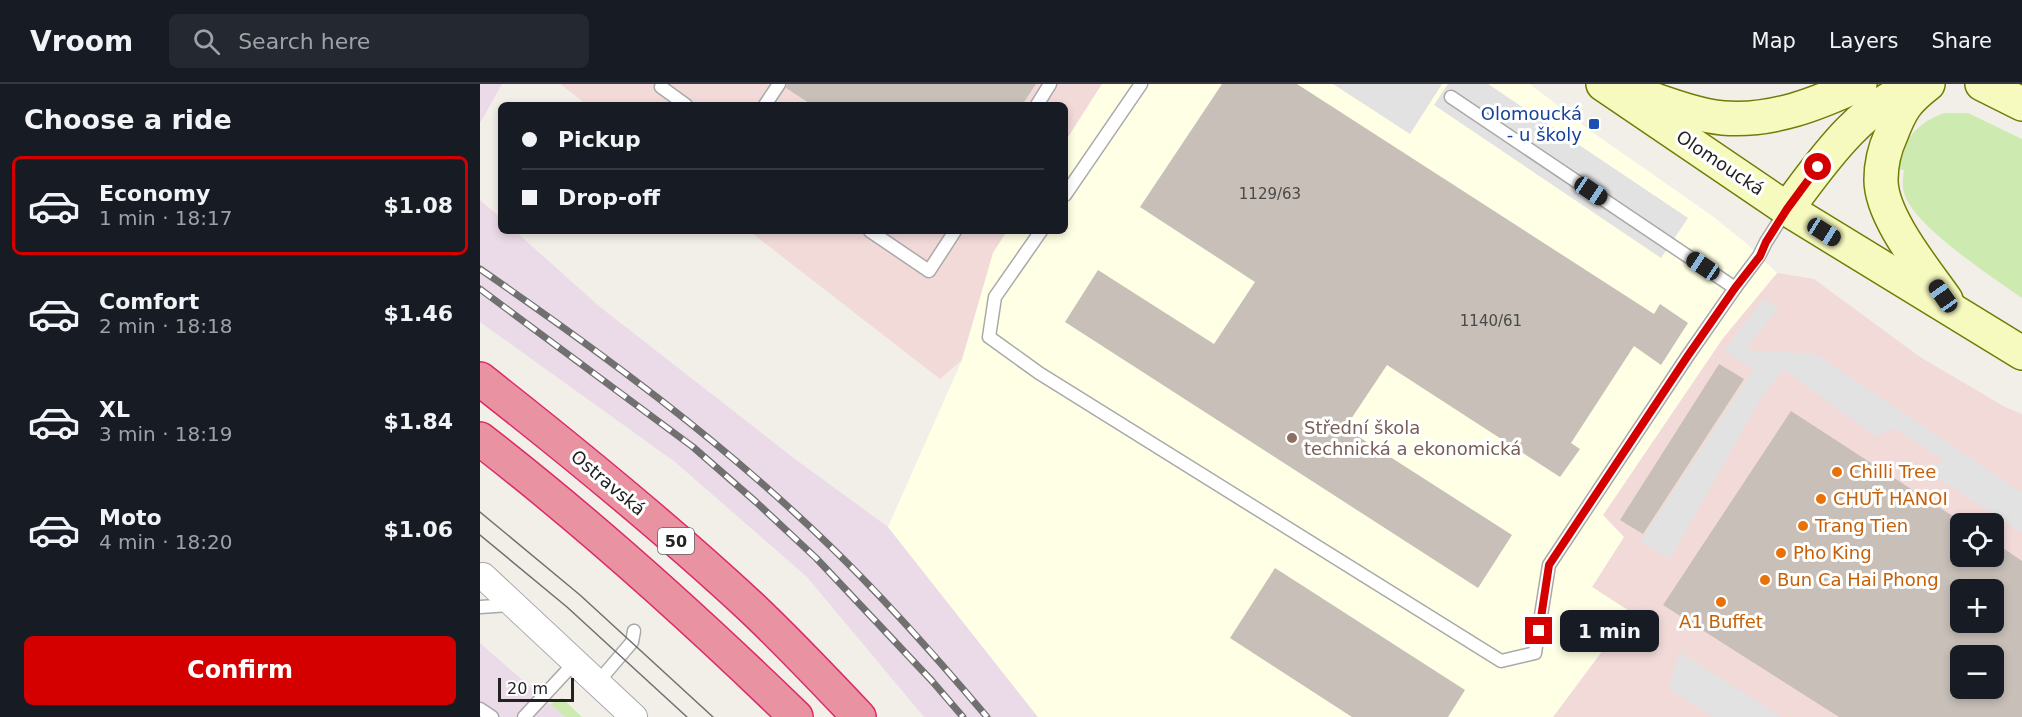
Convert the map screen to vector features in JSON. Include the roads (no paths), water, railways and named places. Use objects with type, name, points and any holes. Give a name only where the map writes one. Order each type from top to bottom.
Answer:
[{"type":"highway","name":"Ostravská","points":[[480,379],[622,494],[751,607],[859,717]]},
{"type":"highway","name":"50","points":[[480,439],[617,550],[718,641],[796,717]]},
{"type":"main road","points":[[1604,84],[1700,113],[1722,118],[1747,118],[1779,114],[1814,103],[1860,84]]},
{"type":"main road","name":"Olomoucká","points":[[1604,84],[1787,209],[2022,353]]},
{"type":"main road","points":[[1787,209],[1825,158],[1869,113],[1905,90],[1927,84]]},
{"type":"main road","points":[[1927,84],[1908,99],[1899,114],[1882,161],[1881,181],[1885,199],[1901,234],[1954,311]]},
{"type":"main road","points":[[1969,84],[2002,94]]},
{"type":"street","points":[[483,576],[634,717]]},
{"type":"lane","points":[[767,102],[779,84]]},
{"type":"lane","points":[[1038,102],[1050,84]]},
{"type":"lane","points":[[1068,191],[1141,84]]},
{"type":"lane","points":[[661,87],[682,102]]},
{"type":"lane","points":[[1451,98],[1735,288]]},
{"type":"lane","points":[[1039,234],[995,297],[989,337],[1039,373],[1501,661],[1535,652],[1549,565],[1735,288],[1760,256],[1787,209]]},
{"type":"lane","points":[[874,234],[929,271],[953,234]]},
{"type":"lane","points":[[480,607],[515,605]]},
{"type":"lane","points":[[598,682],[632,642],[634,631]]},
{"type":"lane","points":[[524,717],[576,661]]},
{"type":"lane","points":[[480,709],[492,717]]},
{"type":"tram line","points":[[480,512],[580,595],[713,717]]},
{"type":"tram line","points":[[480,535],[567,607],[687,717]]},
{"type":"railway","points":[[480,269],[661,400],[789,508],[851,566],[891,608],[987,717]]},
{"type":"railway","points":[[480,289],[693,447],[756,502],[816,558],[963,717]]},
{"type":"place","name":"Olomoucká - u školy","points":[[1594,124]]},
{"type":"place","name":"Střední škola technická a ekonomická","points":[[1292,438]]},
{"type":"place","name":"Chilli Tree","points":[[1837,472]]},
{"type":"place","name":"CHUŤ HANOI","points":[[1821,499]]},
{"type":"place","name":"Trang Tien","points":[[1803,526]]},
{"type":"place","name":"Pho King","points":[[1781,553]]},
{"type":"place","name":"Bun Ca Hai Phong","points":[[1765,580]]},
{"type":"place","name":"A1 Buffet","points":[[1721,602]]}]
